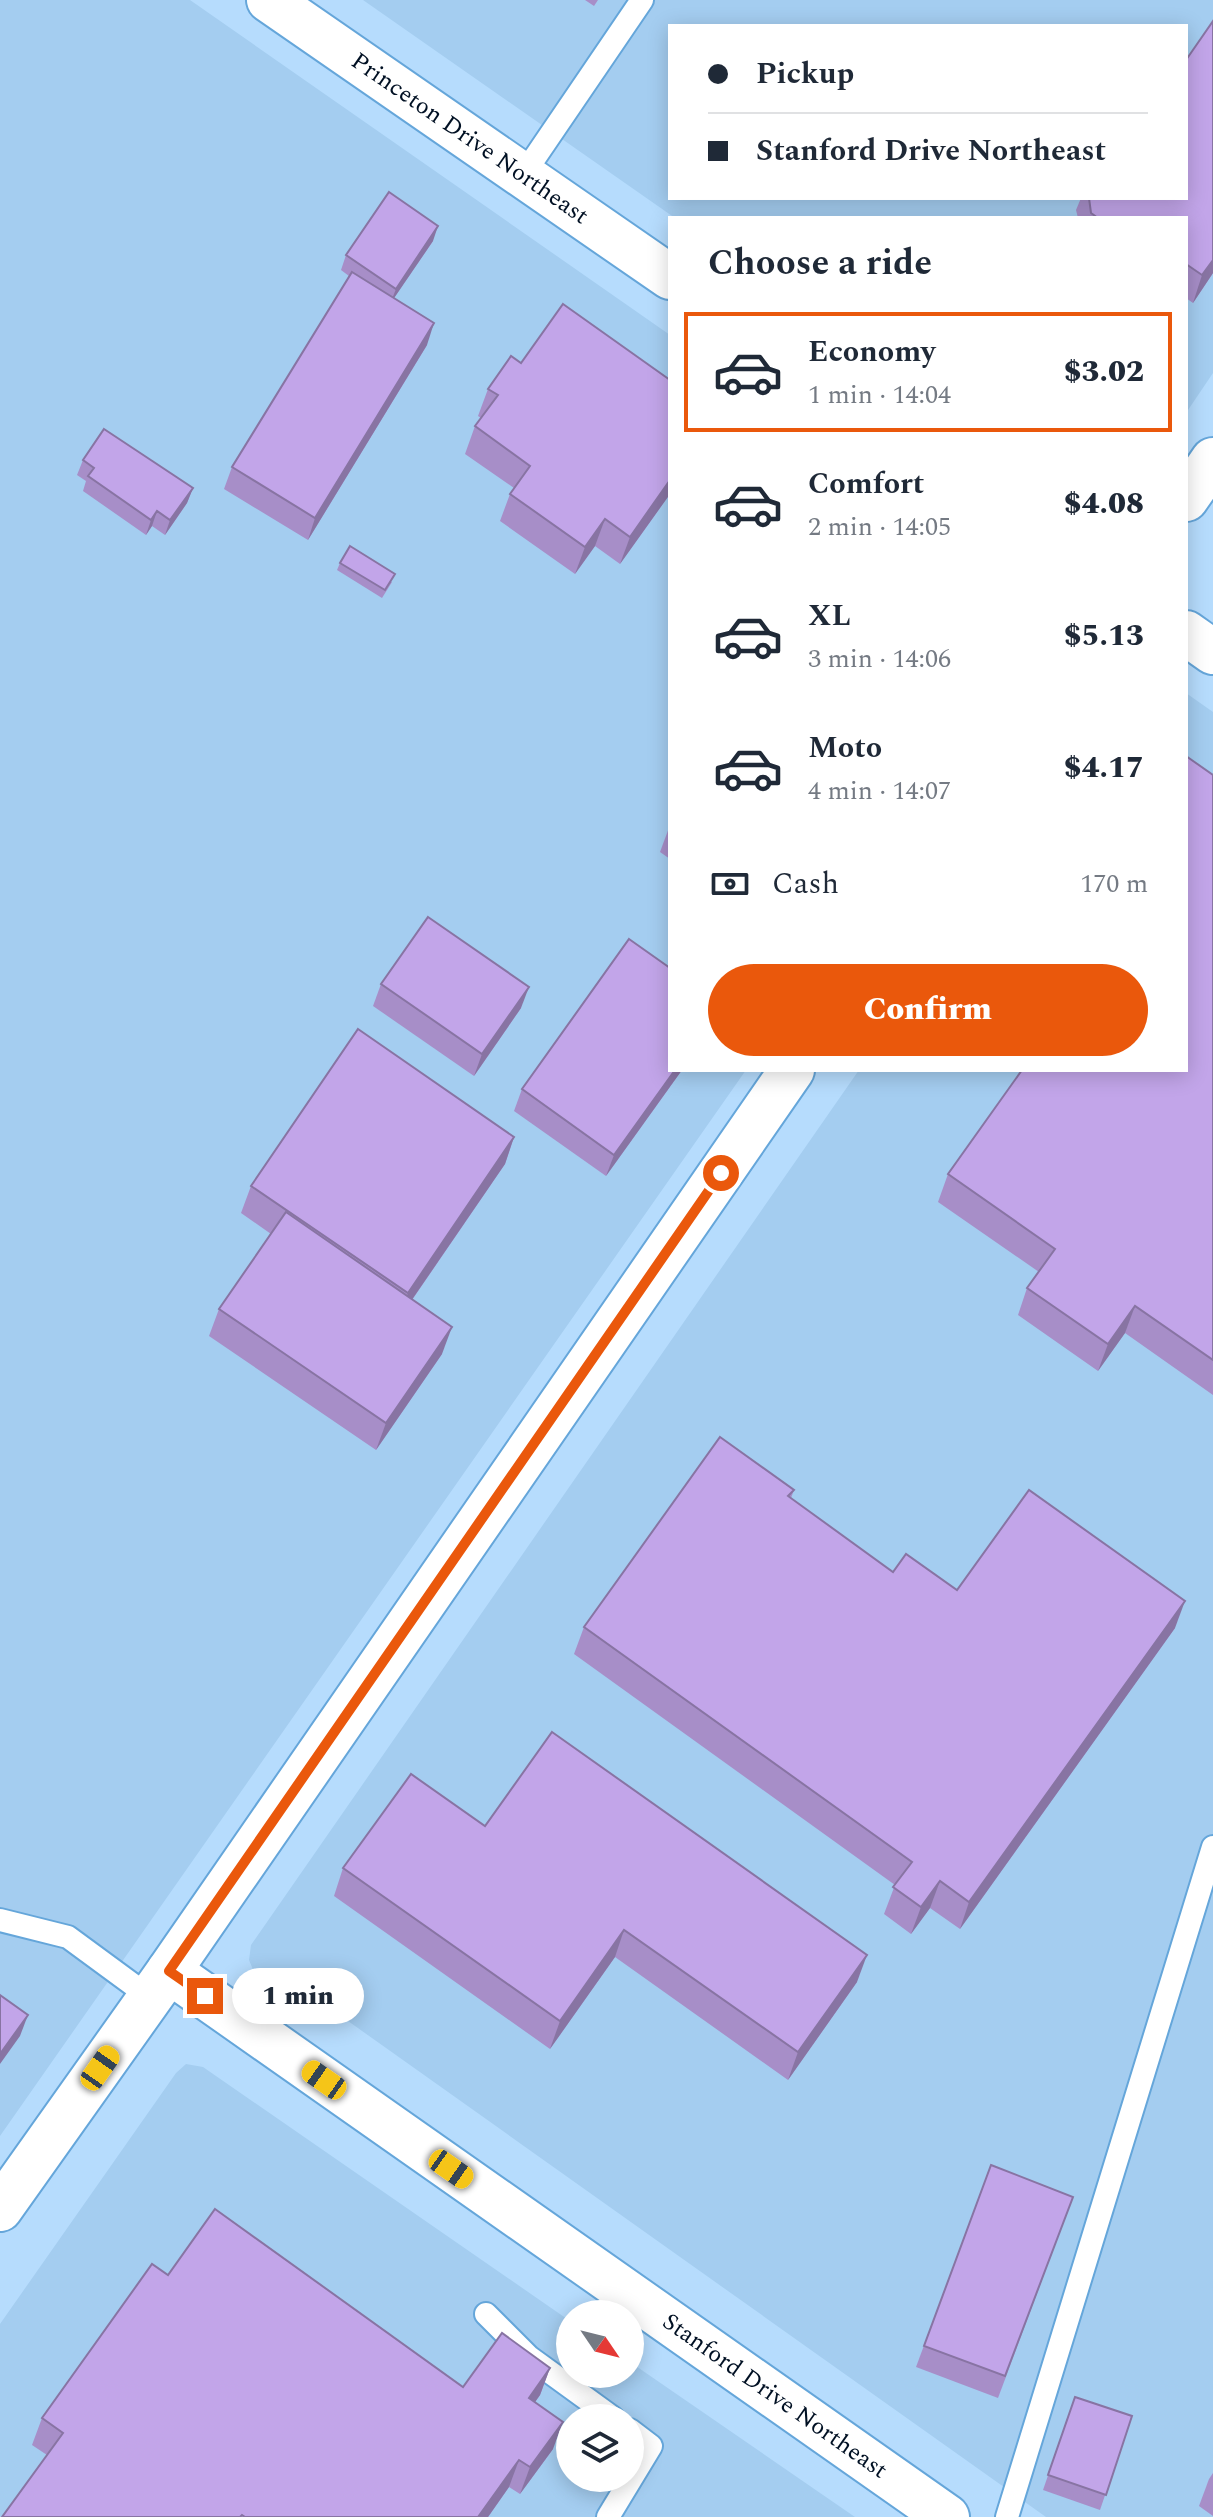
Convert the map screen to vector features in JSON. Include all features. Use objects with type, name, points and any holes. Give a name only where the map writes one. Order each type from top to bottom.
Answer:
[{"type":"street","name":"Princeton Drive Northeast","points":[[269,0],[668,276]]},
{"type":"street","points":[[1188,496],[1213,460]]},
{"type":"street","points":[[1188,634],[1213,652]]},
{"type":"street","points":[[0,2209],[160,1984],[791,1072]]},
{"type":"street","name":"Stanford Drive Northeast","points":[[160,1984],[947,2517]]},
{"type":"lane","points":[[523,175],[642,0]]},
{"type":"lane","points":[[1007,2517],[1213,1847]]},
{"type":"lane","points":[[0,1920],[68,1937],[160,1984]]},
{"type":"lane","points":[[486,2314],[529,2357],[594,2404]]},
{"type":"lane","points":[[644,2441],[651,2446],[644,2458]]},
{"type":"lane","points":[[608,2517],[623,2492]]},
{"type":"shaded area","points":[[0,0],[190,0],[668,334],[668,1072],[745,1072],[0,2136]]},
{"type":"shaded area","points":[[363,0],[1213,0],[1213,373],[1188,410],[1188,216],[672,216]]},
{"type":"shaded area","points":[[1188,694],[1213,712],[1213,2517],[1046,2517],[303,1989],[295,1991],[264,1984],[249,1960],[251,1945],[858,1072],[1188,1072]]},
{"type":"shaded area","points":[[186,2064],[203,2067],[556,2311],[556,2388],[644,2388],[644,2372],[855,2517],[0,2517],[0,2324],[176,2073]]},
{"type":"building","points":[[1213,21],[1213,260],[1202,275],[1188,265],[1188,216],[1095,216],[1091,213],[1089,200],[1188,200],[1188,57]]},
{"type":"building","points":[[389,192],[438,226],[396,289],[346,255]]},
{"type":"building","points":[[352,272],[434,323],[315,518],[232,467]]},
{"type":"building","points":[[563,304],[668,379],[668,483],[630,537],[605,519],[585,547],[510,494],[530,466],[475,426],[498,395],[488,389],[511,356],[521,363]]},
{"type":"building","points":[[104,429],[193,488],[170,520],[157,511],[151,520],[88,476],[94,468],[83,460]]},
{"type":"building","points":[[350,546],[395,574],[385,590],[340,563]]},
{"type":"building","points":[[1188,757],[1213,775],[1213,1360],[1135,1306],[1108,1344],[1027,1288],[1055,1249],[948,1174],[1021,1072],[1188,1072]]},
{"type":"building","points":[[428,917],[529,987],[482,1054],[381,984]]},
{"type":"building","points":[[629,939],[668,967],[668,1072],[674,1072],[614,1155],[522,1089]]},
{"type":"building","points":[[358,1029],[514,1137],[408,1293],[251,1186]]},
{"type":"building","points":[[286,1212],[452,1327],[386,1423],[219,1309]]},
{"type":"building","points":[[720,1437],[794,1490],[788,1496],[893,1572],[906,1554],[957,1590],[1029,1490],[1185,1601],[969,1902],[940,1881],[921,1907],[893,1887],[912,1862],[584,1627]]},
{"type":"building","points":[[552,1732],[867,1955],[798,2052],[624,1930],[560,2021],[343,1868],[411,1774],[485,1826]]},
{"type":"building","points":[[0,1995],[28,2015],[0,2054]]},
{"type":"building","points":[[991,2165],[1073,2197],[1005,2376],[924,2346]]},
{"type":"building","points":[[215,2209],[463,2387],[502,2333],[550,2368],[529,2398],[556,2417],[556,2432],[530,2467],[519,2460],[478,2517],[2,2517],[63,2433],[42,2418],[152,2264],[168,2275]]},
{"type":"building","points":[[1075,2397],[1132,2416],[1106,2495],[1048,2475]]},
{"type":"route","points":[[205,1996],[169,1971],[721,1173]]}]
